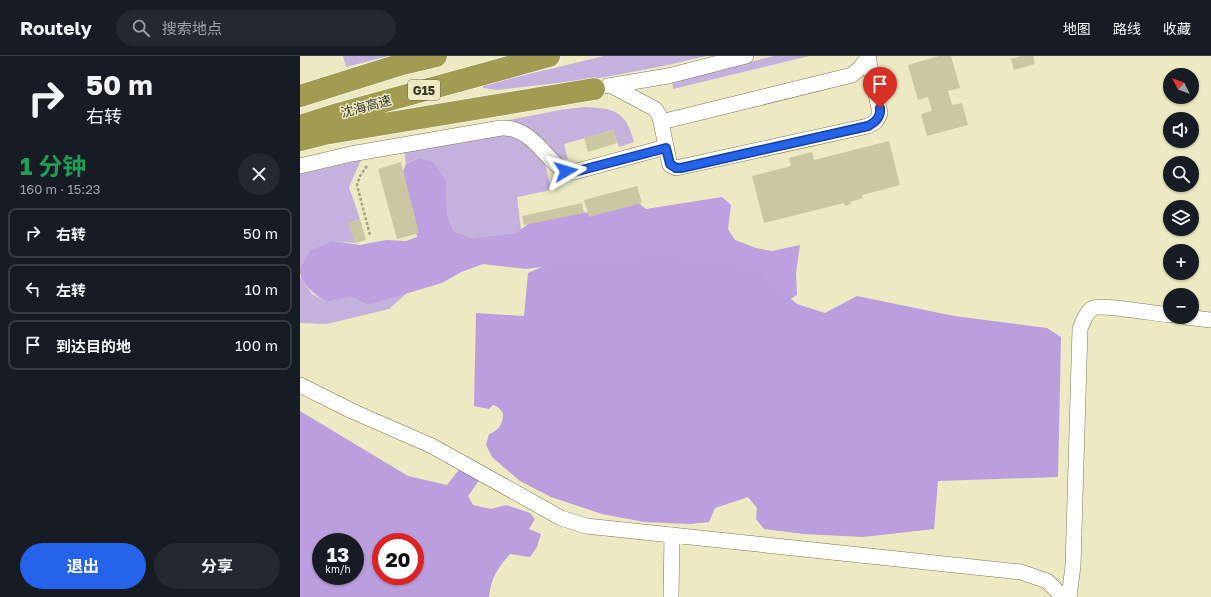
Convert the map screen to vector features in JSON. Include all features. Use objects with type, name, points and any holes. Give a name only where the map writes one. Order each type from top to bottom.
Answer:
[{"type":"highway","name":"G15","points":[[300,96],[402,64],[436,56]]},
{"type":"highway","name":"沈海高速","points":[[300,126],[338,114],[549,56]]},
{"type":"highway","points":[[300,140],[324,134],[603,87]]},
{"type":"street","points":[[603,87],[668,76],[746,56]]},
{"type":"street","points":[[603,87],[655,109],[661,122],[670,164],[676,168],[681,168],[873,124],[880,113],[868,57]]},
{"type":"street","points":[[661,122],[852,75],[861,67],[868,57]]},
{"type":"street","points":[[300,166],[351,154],[501,128],[511,128],[528,137],[558,166],[569,172],[574,172],[666,148]]},
{"type":"street","points":[[1068,597],[1073,566],[1080,329],[1085,316],[1093,308],[1104,307],[1163,314]]},
{"type":"street","points":[[1199,319],[1211,320]]},
{"type":"street","points":[[300,385],[352,411],[432,446],[561,518],[586,526],[1021,572],[1047,581],[1063,597]]},
{"type":"street","points":[[671,597],[672,535]]},
{"type":"path","points":[[368,164],[360,176],[357,185],[370,235]]},
{"type":"shaded area","points":[[343,56],[389,56],[346,67]]},
{"type":"shaded area","points":[[604,56],[706,56],[600,78],[497,90],[483,88],[483,85]]},
{"type":"shaded area","points":[[774,56],[809,56],[673,89],[672,81]]},
{"type":"shaded area","points":[[584,107],[611,110],[617,113],[627,124],[634,142],[619,147],[613,130],[564,144],[568,160],[557,156],[509,122],[509,120]]},
{"type":"shaded area","points":[[504,135],[514,136],[541,156],[546,167],[551,190],[517,197],[521,230],[516,233],[471,238],[454,231],[447,214],[446,181],[419,158],[406,164],[404,151]]},
{"type":"shaded area","points":[[419,158],[433,162],[446,181],[447,214],[454,231],[471,238],[516,233],[534,220],[578,212],[596,213],[634,200],[646,209],[722,197],[731,205],[728,229],[735,240],[756,248],[772,251],[800,245],[796,273],[797,295],[778,306],[556,265],[526,269],[483,264],[461,272],[442,283],[368,305],[351,297],[327,302],[319,297],[310,290],[303,281],[300,271],[310,251],[333,241],[360,245],[386,240],[406,241],[417,237],[410,204],[400,179],[406,164]]},
{"type":"shaded area","points":[[361,160],[349,187],[360,219],[349,223],[355,243],[333,241],[300,271],[300,174]]},
{"type":"shaded area","points":[[648,255],[713,258],[759,271],[797,304],[825,313],[857,296],[954,316],[1047,328],[1061,337],[1058,477],[938,481],[934,529],[863,537],[804,534],[764,529],[756,519],[757,508],[748,497],[715,508],[709,522],[691,524],[644,522],[602,514],[551,497],[520,481],[492,457],[486,445],[489,434],[498,429],[501,424],[503,413],[498,407],[493,405],[489,409],[474,406],[476,313],[524,316],[528,273],[556,261],[604,261]]},
{"type":"shaded area","points":[[300,277],[312,294],[327,302],[351,297],[368,305],[407,293],[389,309],[327,324],[300,323]]},
{"type":"shaded area","points":[[300,411],[408,476],[447,485],[461,467],[480,479],[468,496],[473,505],[491,509],[506,505],[530,513],[535,519],[529,529],[541,534],[537,547],[530,557],[510,554],[493,578],[489,597],[300,597]]},
{"type":"building","points":[[939,56],[951,56],[960,88],[948,91],[952,105],[962,103],[968,125],[927,136],[921,114],[932,111],[928,97],[918,100],[908,65]]},
{"type":"building","points":[[1021,56],[1033,56],[1035,64],[1014,70],[1011,59]]},
{"type":"building","points":[[614,130],[617,143],[588,152],[584,138]]},
{"type":"building","points":[[889,141],[900,185],[862,195],[863,198],[850,202],[851,204],[845,206],[844,203],[764,223],[752,176],[791,166],[789,158],[812,152],[814,160]]},
{"type":"building","points":[[401,162],[419,233],[397,239],[378,169]]},
{"type":"building","points":[[637,186],[642,203],[589,217],[584,200]]},
{"type":"building","points":[[582,203],[584,213],[524,225],[522,216]]},
{"type":"building","points":[[360,219],[366,240],[355,243],[348,223]]},
{"type":"route","points":[[566,171],[574,172],[666,148],[670,164],[673,167],[681,168],[868,126],[873,124],[878,118],[880,108]]}]
